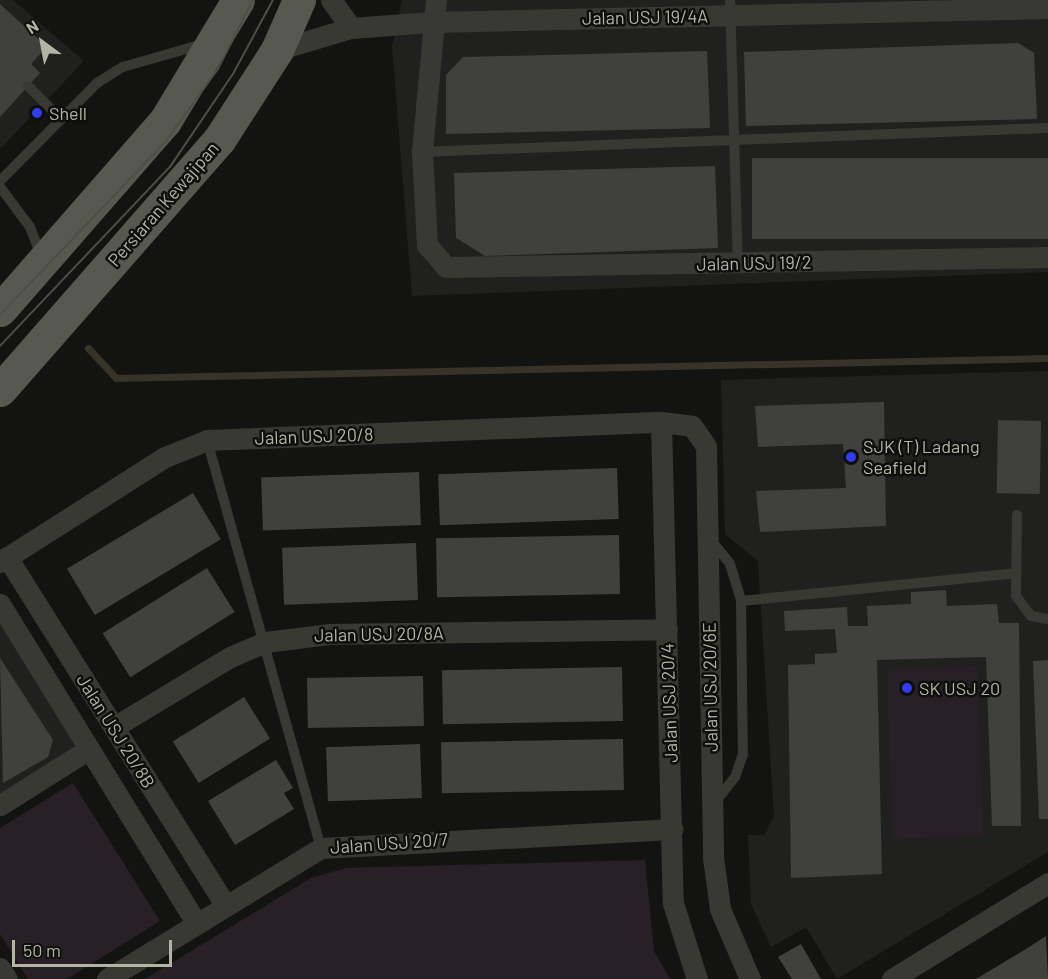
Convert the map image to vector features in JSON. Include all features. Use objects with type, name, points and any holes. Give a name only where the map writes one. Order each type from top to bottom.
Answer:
[{"type":"main road","points":[[0,310],[43,264],[165,121],[218,40],[238,0]]},
{"type":"main road","name":"Persiaran Kewajipan","points":[[0,390],[219,140],[276,50],[299,0]]},
{"type":"street","points":[[331,0],[351,28]]},
{"type":"street","points":[[422,152],[431,22],[436,0]]},
{"type":"street","name":"Jalan USJ 19/4A","points":[[276,50],[351,28],[431,22],[730,8],[1048,8]]},
{"type":"street","name":"Jalan USJ 19/2","points":[[422,152],[427,244],[446,267],[461,270],[1048,257]]},
{"type":"street","name":"Jalan USJ 20/8","points":[[4,560],[165,457],[207,440],[661,422]]},
{"type":"street","name":"Jalan USJ 20/6E","points":[[661,422],[692,426],[706,446],[711,808],[720,909],[750,979]]},
{"type":"street","name":"Jalan USJ 20/4","points":[[661,422],[673,903],[697,979]]},
{"type":"street","name":"Jalan USJ 20/8B","points":[[4,560],[114,727],[225,904]]},
{"type":"street","points":[[0,604],[196,922]]},
{"type":"street","name":"Jalan USJ 20/8A","points":[[114,727],[230,657],[265,642],[329,634],[667,629]]},
{"type":"street","points":[[2,798],[89,749]]},
{"type":"street","name":"Jalan USJ 20/7","points":[[107,979],[225,904],[321,848],[672,829]]},
{"type":"street","points":[[892,979],[1048,883]]},
{"type":"street","points":[[0,968],[7,979]]},
{"type":"lane","points":[[730,8],[738,263]]},
{"type":"lane","points":[[0,181],[97,83],[123,67],[218,40]]},
{"type":"lane","points":[[28,86],[61,119]]},
{"type":"lane","points":[[422,152],[1048,128]]},
{"type":"lane","points":[[0,187],[30,227],[43,264]]},
{"type":"lane","points":[[207,440],[321,848]]},
{"type":"lane","points":[[1017,515],[1015,573],[1022,608],[1048,619]]},
{"type":"lane","points":[[708,536],[730,564],[741,602],[743,754],[735,777],[711,808]]},
{"type":"lane","points":[[741,602],[1015,573]]},
{"type":"shaded area","points":[[0,0],[13,0],[84,61],[0,149]]},
{"type":"shaded area","points":[[402,0],[1048,0],[1048,272],[412,296],[392,46]]},
{"type":"shaded area","name":"SK USJ 20","points":[[1048,371],[1048,852],[837,979],[806,927],[771,947],[751,904],[748,835],[764,835],[774,816],[758,561],[725,534],[721,380]]},
{"type":"shaded area","points":[[0,604],[89,749],[0,805]]},
{"type":"shaded area","points":[[977,666],[983,836],[893,839],[887,669]]},
{"type":"shaded area","points":[[73,783],[160,921],[67,979],[28,979],[0,934],[0,828]]},
{"type":"shaded area","points":[[645,860],[654,951],[670,979],[145,979],[311,878],[346,868]]},
{"type":"building","points":[[0,4],[47,47],[31,64],[40,73],[0,117]]},
{"type":"building","points":[[1018,43],[1034,53],[1037,119],[746,126],[744,52]]},
{"type":"building","points":[[707,51],[710,128],[446,134],[446,75],[463,57]]},
{"type":"building","points":[[752,158],[1048,158],[1048,239],[752,239]]},
{"type":"building","points":[[715,166],[718,248],[485,256],[456,238],[454,173]]},
{"type":"building","points":[[884,402],[886,526],[760,532],[756,491],[846,488],[843,444],[758,447],[755,406]]},
{"type":"building","points":[[998,420],[1041,421],[1040,494],[997,493]]},
{"type":"building","points":[[617,468],[619,519],[440,525],[438,474]]},
{"type":"building","points":[[419,472],[421,525],[263,530],[261,478]]},
{"type":"building","points":[[193,493],[221,539],[95,615],[67,569]]},
{"type":"building","points":[[619,535],[620,594],[437,597],[436,538]]},
{"type":"building","points":[[416,543],[418,600],[284,605],[282,548]]},
{"type":"building","points":[[207,568],[235,612],[130,677],[103,633]]},
{"type":"building","points":[[946,590],[947,606],[997,604],[999,623],[1019,623],[1021,826],[992,826],[986,657],[877,660],[882,874],[791,878],[788,665],[815,664],[815,654],[837,653],[835,629],[785,631],[784,611],[847,607],[848,626],[868,626],[867,606],[911,604],[911,592]]},
{"type":"building","points":[[0,658],[53,740],[48,757],[3,783]]},
{"type":"building","points":[[1048,660],[1048,819],[1039,819],[1033,661]]},
{"type":"building","points":[[622,667],[623,721],[443,724],[442,670]]},
{"type":"building","points":[[423,676],[424,726],[308,728],[307,678]]},
{"type":"building","points":[[244,697],[270,739],[199,783],[173,742]]},
{"type":"building","points":[[623,739],[624,790],[442,793],[441,742]]},
{"type":"building","points":[[420,744],[422,798],[328,801],[326,747]]},
{"type":"building","points":[[276,760],[293,788],[284,793],[294,809],[235,845],[208,801]]},
{"type":"building","points":[[1046,936],[1048,979],[976,979],[1026,949]]},
{"type":"building","points":[[801,944],[821,979],[792,979],[778,957]]},
{"type":"waterway","points":[[88,348],[116,378],[1048,358]]},
{"type":"tram line","points":[[0,315],[166,141],[218,69],[253,0]]},
{"type":"tram line","points":[[0,346],[170,167],[233,74],[273,0]]},
{"type":"place","name":"Shell","points":[[37,113]]},
{"type":"place","name":"SJK (T) Ladang Seafield","points":[[851,457]]},
{"type":"place","name":"SK USJ 20","points":[[907,688]]}]
